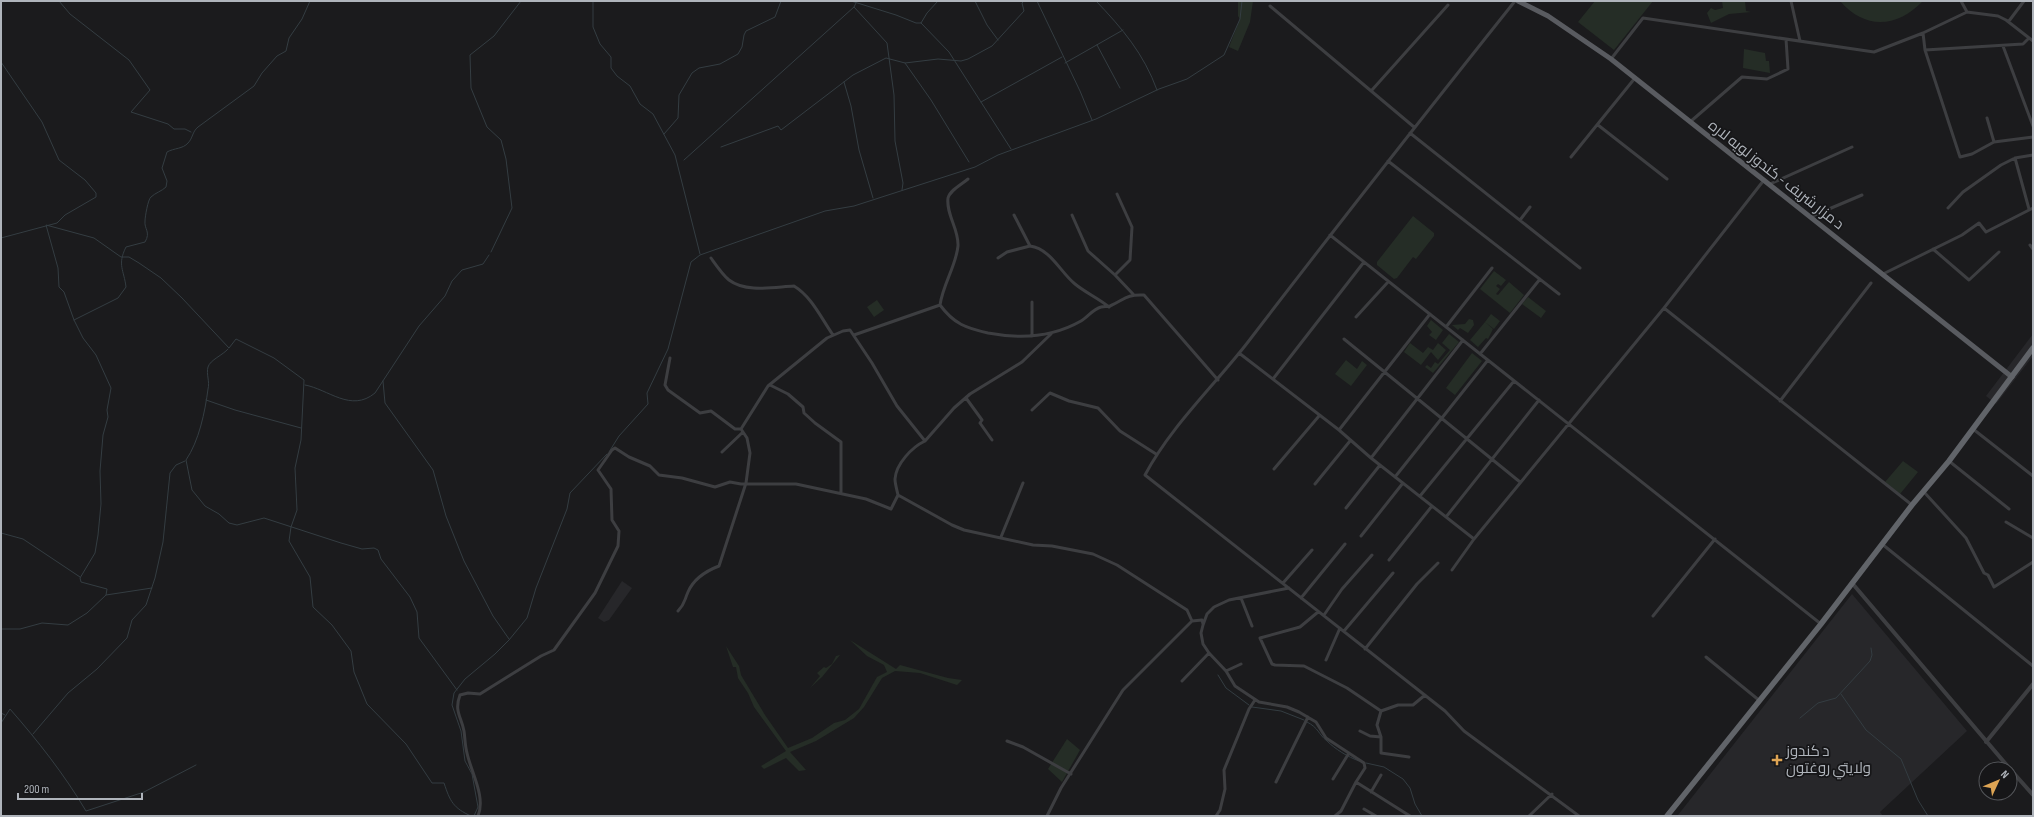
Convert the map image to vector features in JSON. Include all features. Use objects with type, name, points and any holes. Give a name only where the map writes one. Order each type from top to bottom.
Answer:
[{"type":"highway","points":[[1667,816],[1821,624],[1912,505],[1949,461],[2032,350]]},
{"type":"main road","name":"د مزار شریف - کندوز لویه لاره","points":[[1518,1],[1548,16],[1611,59],[2012,377]]},
{"type":"street","points":[[1515,1],[1414,127],[1218,380],[1156,454],[1145,475],[1445,711],[1464,731],[1552,794],[1579,816]]},
{"type":"street","points":[[1791,1],[1800,41]]},
{"type":"street","points":[[1961,1],[1967,12]]},
{"type":"street","points":[[2009,21],[2024,1]]},
{"type":"street","points":[[1372,90],[1448,5]]},
{"type":"street","points":[[1270,6],[1372,90],[1414,127]]},
{"type":"street","points":[[1611,59],[1643,18],[1874,52],[1923,33],[1967,12],[1998,16],[2009,21],[2033,41]]},
{"type":"street","points":[[1923,33],[1925,50],[1958,155],[1961,157],[1972,154],[1994,142],[2033,137]]},
{"type":"street","points":[[1925,50],[2023,44],[2029,38]]},
{"type":"street","points":[[1690,122],[1742,76],[1767,79],[1788,69],[1786,39]]},
{"type":"street","points":[[2003,46],[2033,126]]},
{"type":"street","points":[[1571,157],[1635,78]]},
{"type":"street","points":[[1987,118],[1994,142]]},
{"type":"street","points":[[1598,125],[1668,179]]},
{"type":"street","points":[[1410,133],[1580,268]]},
{"type":"street","points":[[1769,184],[1852,147]]},
{"type":"street","points":[[1948,208],[1964,192],[2015,158],[2033,155]]},
{"type":"street","points":[[2015,158],[2029,210]]},
{"type":"street","points":[[1388,161],[1559,294]]},
{"type":"street","points":[[968,179],[953,190],[948,197],[950,216],[957,233],[958,246],[941,295],[940,305],[952,320],[965,327],[999,335],[1032,336],[1051,334],[1081,321],[1101,307],[1109,307],[1133,294],[1144,295],[1218,380]]},
{"type":"street","points":[[1452,570],[1474,539],[1664,308],[1764,180]]},
{"type":"street","points":[[1115,275],[1130,260],[1132,227],[1117,194]]},
{"type":"street","points":[[1810,217],[1862,195]]},
{"type":"street","points":[[1520,220],[1530,206]]},
{"type":"street","points":[[1883,274],[1962,235],[1979,223],[1986,232],[2033,208]]},
{"type":"street","points":[[1014,215],[1030,246]]},
{"type":"street","points":[[1072,215],[1088,251],[1115,275],[1133,294]]},
{"type":"street","points":[[1330,235],[1821,624]]},
{"type":"street","points":[[2030,244],[2033,249]]},
{"type":"street","points":[[998,258],[1007,252],[1030,246],[1041,249],[1075,284],[1098,298],[1109,307]]},
{"type":"street","points":[[1933,249],[1969,280],[1999,252]]},
{"type":"street","points":[[711,258],[728,280],[738,286],[746,288],[794,286],[801,290],[808,297],[833,335]]},
{"type":"street","points":[[1273,380],[1364,262]]},
{"type":"street","points":[[1446,327],[1492,268]]},
{"type":"street","points":[[1480,354],[1540,279]]},
{"type":"street","points":[[1356,317],[1388,282]]},
{"type":"street","points":[[1780,401],[1871,283]]},
{"type":"street","points":[[1032,302],[1032,336]]},
{"type":"street","points":[[854,335],[940,305]]},
{"type":"street","points":[[1664,308],[1912,505]]},
{"type":"street","points":[[1339,430],[1430,314]]},
{"type":"street","points":[[722,452],[742,430],[770,385],[827,338],[850,330],[885,383],[896,406],[925,441]]},
{"type":"street","points":[[478,816],[480,811],[478,788],[467,753],[464,731],[456,706],[460,696],[468,693],[480,694],[541,656],[554,650],[595,593],[618,546],[619,531],[612,520],[611,489],[598,470],[612,450],[615,448],[629,457],[650,466],[659,475],[682,478],[715,487],[730,482],[741,484],[796,484],[841,492],[881,504],[891,509],[898,495],[895,481],[896,474],[906,456],[919,444],[925,441],[954,408],[966,398],[1022,362],[1051,334]]},
{"type":"street","points":[[1344,339],[1520,482]]},
{"type":"street","points":[[1371,458],[1463,340]]},
{"type":"street","points":[[1239,353],[1339,430],[1371,458],[1474,539]]},
{"type":"street","points":[[670,358],[665,385],[668,390],[700,413],[711,411],[735,429],[742,430],[747,438],[750,454],[746,483],[719,566],[704,572],[688,592],[686,601],[678,611]]},
{"type":"street","points":[[1395,477],[1488,360]]},
{"type":"street","points":[[1420,496],[1514,381]]},
{"type":"street","points":[[770,385],[788,394],[803,407],[804,412],[815,423],[841,442],[841,492]]},
{"type":"street","points":[[1032,410],[1050,393],[1069,402],[1098,408],[1120,431],[1156,454]]},
{"type":"street","points":[[966,398],[982,420],[980,424],[992,440]]},
{"type":"street","points":[[1446,517],[1539,400]]},
{"type":"street","points":[[1274,469],[1319,416]]},
{"type":"street","points":[[1973,429],[2033,476]]},
{"type":"street","points":[[1314,484],[1350,441]]},
{"type":"street","points":[[1949,461],[2009,509]]},
{"type":"street","points":[[1346,508],[1380,465]]},
{"type":"street","points":[[1001,537],[1023,483]]},
{"type":"street","points":[[1361,536],[1403,483]]},
{"type":"street","points":[[1924,492],[1966,538],[1984,573],[1988,575],[1994,588],[2033,562]]},
{"type":"street","points":[[898,495],[952,525],[964,530],[1033,545],[1052,546],[1082,552],[1117,565],[1188,610],[1192,621]]},
{"type":"street","points":[[1389,560],[1432,506]]},
{"type":"street","points":[[2006,522],[2033,538]]},
{"type":"street","points":[[1653,616],[1715,539]]},
{"type":"street","points":[[1301,598],[1345,544]]},
{"type":"street","points":[[1882,544],[2033,666]]},
{"type":"street","points":[[1282,583],[1312,550]]},
{"type":"street","points":[[1324,615],[1342,589],[1372,555]]},
{"type":"street","points":[[1365,649],[1417,584],[1438,563]]},
{"type":"street","points":[[1344,631],[1393,573]]},
{"type":"street","points":[[1852,583],[2003,761]]},
{"type":"street","points":[[1289,588],[1229,600],[1214,607],[1207,614],[1203,625],[1201,633],[1203,644],[1226,672],[1235,686],[1255,700],[1268,705],[1287,707],[1308,717],[1316,722],[1326,738],[1366,765],[1341,811],[1335,816]]},
{"type":"street","points":[[1241,598],[1252,626]]},
{"type":"street","points":[[1318,612],[1300,627],[1260,638],[1272,664],[1304,666],[1347,688],[1381,711]]},
{"type":"street","points":[[1047,816],[1123,690],[1192,621],[1202,620],[1203,625]]},
{"type":"street","points":[[1326,660],[1340,628]]},
{"type":"street","points":[[1182,681],[1209,653]]},
{"type":"street","points":[[1706,657],[1760,701]]},
{"type":"street","points":[[1226,672],[1241,664]]},
{"type":"street","points":[[1986,742],[2033,684]]},
{"type":"street","points":[[1381,711],[1398,705],[1413,705],[1425,695]]},
{"type":"street","points":[[1216,816],[1220,810],[1225,789],[1224,770],[1249,709],[1255,700]]},
{"type":"street","points":[[1381,711],[1378,725],[1381,738],[1381,753],[1383,755],[1409,756]]},
{"type":"street","points":[[1276,782],[1308,717]]},
{"type":"street","points":[[1360,732],[1381,738]]},
{"type":"street","points":[[1008,741],[1023,747],[1071,774]]},
{"type":"street","points":[[1333,779],[1348,753]]},
{"type":"street","points":[[1372,792],[1381,775]]},
{"type":"street","points":[[2018,778],[2033,795]]},
{"type":"street","points":[[1356,782],[1410,816]]},
{"type":"street","points":[[1529,816],[1552,794]]},
{"type":"street","points":[[1364,809],[1376,816]]},
{"type":"shaded area","points":[[1238,1],[1253,1],[1250,22],[1238,51],[1229,47],[1240,19],[1238,16]]},
{"type":"shaded area","points":[[1595,1],[1653,1],[1614,50],[1578,22]]},
{"type":"shaded area","points":[[1722,1],[1745,1],[1746,11],[1751,12],[1729,14],[1711,23],[1707,13],[1711,8],[1715,10],[1723,8]]},
{"type":"shaded area","points":[[1840,1],[1923,1],[1903,16],[1892,21],[1881,22],[1870,21],[1860,17]]},
{"type":"shaded area","points":[[1744,49],[1765,53],[1766,61],[1769,61],[1770,73],[1743,68]]},
{"type":"shaded area","points":[[1413,216],[1434,233],[1434,236],[1416,259],[1413,257],[1397,278],[1394,279],[1377,265],[1377,262]]},
{"type":"shaded area","points":[[1494,271],[1506,280],[1501,286],[1498,284],[1496,286],[1500,289],[1496,294],[1498,295],[1509,282],[1524,295],[1510,313],[1480,289]]},
{"type":"shaded area","points":[[1528,297],[1546,311],[1541,318],[1522,304]]},
{"type":"shaded area","points":[[877,300],[884,310],[874,317],[867,307]]},
{"type":"shaded area","points":[[1491,314],[1500,321],[1494,329],[1485,322]]},
{"type":"shaded area","points":[[1469,319],[1473,320],[1474,325],[1468,333],[1460,328],[1458,330],[1452,325],[1465,324]]},
{"type":"shaded area","points":[[1431,320],[1443,330],[1436,340],[1429,335],[1432,332],[1427,326]]},
{"type":"shaded area","points":[[1485,322],[1493,329],[1488,339],[1486,338],[1478,347],[1470,340]]},
{"type":"shaded area","points":[[1449,334],[1459,342],[1433,373],[1425,367],[1427,365],[1431,368],[1435,362],[1438,364],[1450,350],[1442,343]]},
{"type":"shaded area","points":[[2033,334],[2033,356],[1996,404],[1986,396]]},
{"type":"shaded area","points":[[1410,343],[1423,353],[1428,347],[1433,350],[1438,343],[1446,350],[1438,360],[1431,352],[1421,365],[1404,352]]},
{"type":"shaded area","points":[[1472,353],[1482,361],[1455,395],[1446,388]]},
{"type":"shaded area","points":[[1346,360],[1357,369],[1362,361],[1367,365],[1351,386],[1335,374]]},
{"type":"shaded area","points":[[1903,461],[1918,472],[1900,494],[1885,482]]},
{"type":"shaded area","points":[[622,581],[632,588],[609,620],[604,622],[598,618]]},
{"type":"shaded area","points":[[1852,594],[1967,731],[1880,812],[1883,816],[1679,816],[1678,815]]},
{"type":"shaded area","points":[[850,640],[896,669],[900,665],[948,678],[962,680],[957,685],[920,673],[895,671],[882,678],[864,707],[854,718],[816,741],[790,752],[806,770],[799,771],[786,758],[764,769],[761,766],[786,751],[754,707],[748,693],[738,678],[736,667],[733,667],[726,646],[739,666],[741,675],[765,715],[788,748],[812,738],[834,723],[845,720],[859,709],[877,677],[887,672],[884,665],[867,656]]},
{"type":"shaded area","points":[[840,655],[822,677],[810,688],[820,676],[817,673],[824,667],[826,668],[832,664],[836,656]]},
{"type":"shaded area","points":[[1067,739],[1080,750],[1062,782],[1048,769]]},
{"type":"waterway","points":[[59,1],[70,14],[129,60],[150,90],[131,112],[168,124],[174,129],[185,129],[191,132]]},
{"type":"waterway","points":[[74,320],[118,298],[126,287],[122,267],[123,253],[126,247],[145,242],[147,239],[145,226],[146,212],[150,198],[166,187],[167,181],[162,168],[167,152],[186,145],[198,127],[254,86],[262,73],[277,56],[286,51],[289,38],[302,19],[310,1]]},
{"type":"waterway","points":[[491,252],[512,208],[506,159],[501,140],[487,127],[471,88],[470,55],[494,36],[521,1]]},
{"type":"waterway","points":[[593,1],[593,27],[600,44],[611,57],[611,68],[617,76],[630,86],[640,104],[653,114],[675,155],[700,254]]},
{"type":"waterway","points":[[664,134],[678,118],[679,95],[692,73],[699,68],[720,64],[738,54],[742,47],[746,31],[775,17],[781,1]]},
{"type":"waterway","points":[[851,1],[916,23],[921,23],[927,13],[938,1]]},
{"type":"waterway","points":[[975,1],[987,25],[998,40]]},
{"type":"waterway","points":[[721,147],[778,126],[781,130],[853,75],[886,58],[905,63],[938,59],[961,61],[968,59],[992,46],[1024,11],[1022,3],[1024,1]]},
{"type":"waterway","points":[[1037,1],[1080,91],[1092,120]]},
{"type":"waterway","points":[[1096,1],[1115,21],[1139,53],[1157,90]]},
{"type":"waterway","points":[[609,452],[619,436],[648,404],[647,393],[668,349],[691,262],[700,255],[825,211],[854,206],[975,167],[998,155],[1096,119],[1159,89],[1187,79],[1224,55],[1240,19],[1242,1]]},
{"type":"waterway","points":[[856,3],[854,7],[887,43],[894,95],[895,141],[903,183],[902,190]]},
{"type":"waterway","points":[[684,160],[854,7]]},
{"type":"waterway","points":[[921,23],[949,52],[1011,149]]},
{"type":"waterway","points":[[1065,63],[1123,30]]},
{"type":"waterway","points":[[1097,45],[1120,88]]},
{"type":"waterway","points":[[981,102],[1062,57]]},
{"type":"waterway","points":[[1,62],[42,122],[59,160],[85,180],[96,193],[96,197],[65,215],[57,223],[1,238]]},
{"type":"waterway","points":[[905,63],[931,100],[969,162]]},
{"type":"waterway","points":[[844,82],[851,106],[859,150],[873,198]]},
{"type":"waterway","points":[[152,588],[106,595],[107,589],[81,582],[80,578],[95,553],[98,535],[101,504],[100,471],[103,435],[108,417],[107,410],[111,388],[96,355],[83,338],[74,320],[64,292],[59,287],[58,268],[46,225],[94,238],[121,257],[129,257],[139,263],[161,278],[229,348],[236,339],[274,358],[304,380],[301,440],[295,468],[297,510],[291,527],[289,541],[310,577],[313,607],[332,625],[351,651],[354,672],[367,704],[406,744],[432,783],[444,783],[448,795],[456,807],[471,816]]},
{"type":"waterway","points":[[305,385],[348,400],[357,401],[366,399],[375,393],[419,326],[445,296],[452,281],[462,270],[483,264],[489,255]]},
{"type":"waterway","points":[[228,349],[211,362],[208,367],[208,386],[203,417],[198,435],[186,460],[192,490],[205,506],[219,514],[229,523],[237,525],[264,518],[362,549],[374,548],[378,550],[381,559],[410,597],[417,612],[419,638],[457,690]]},
{"type":"waterway","points":[[383,381],[385,403],[433,470],[446,516],[464,561],[493,616],[509,639]]},
{"type":"waterway","points":[[206,400],[235,410],[301,428]]},
{"type":"waterway","points":[[474,816],[478,807],[472,774],[465,761],[461,731],[452,705],[454,693],[465,679],[509,640],[527,618],[536,588],[567,509],[570,493],[607,454]]},
{"type":"waterway","points":[[33,734],[68,693],[97,669],[127,638],[132,620],[146,605],[155,578],[163,542],[170,473],[176,465],[185,461]]},
{"type":"waterway","points":[[1,533],[23,539],[80,577]]},
{"type":"waterway","points":[[1,629],[20,629],[42,623],[68,625],[87,613],[106,595]]},
{"type":"waterway","points":[[1800,718],[1818,703],[1836,698],[1870,661],[1872,655],[1871,648]]},
{"type":"waterway","points":[[1218,675],[1226,688],[1249,705]]},
{"type":"waterway","points":[[1841,694],[1866,730],[1901,759],[1918,800],[1928,816]]},
{"type":"waterway","points":[[1252,707],[1281,711],[1304,720]]},
{"type":"waterway","points":[[1,723],[10,709],[50,758],[86,811],[144,792],[196,765]]},
{"type":"waterway","points":[[1,713],[5,715]]},
{"type":"waterway","points":[[1307,722],[1334,747],[1359,761]]},
{"type":"waterway","points":[[1366,763],[1384,767],[1403,779],[1410,788],[1415,804],[1422,816]]},
{"type":"place","name":"د کندوز ولایتي روغتون","points":[[1777,760]]}]
